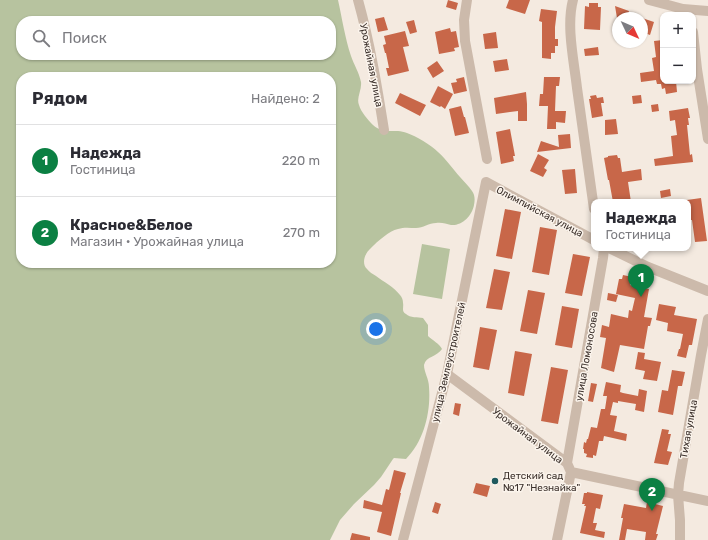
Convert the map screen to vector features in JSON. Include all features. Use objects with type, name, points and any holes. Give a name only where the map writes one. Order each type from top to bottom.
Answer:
[{"type":"street","name":"Урожайная улица","points":[[358,0],[366,28],[384,130]]},
{"type":"street","points":[[468,0],[464,20],[465,41],[487,159]]},
{"type":"street","points":[[573,0],[570,14],[572,52],[593,199]]},
{"type":"street","points":[[649,0],[674,7],[693,8],[708,11]]},
{"type":"street","points":[[695,48],[708,139]]},
{"type":"street","name":"Олимпийская улица","points":[[486,182],[591,238]]},
{"type":"street","name":"улица Землеустроителей","points":[[403,540],[447,374],[486,182]]},
{"type":"street","name":"улица Ломоносова","points":[[557,540],[604,251]]},
{"type":"street","points":[[615,251],[648,267],[708,291]]},
{"type":"street","name":"Тихая улица","points":[[680,540],[678,495],[679,483],[708,319]]},
{"type":"street","name":"Урожайная улица","points":[[447,374],[569,468],[708,502]]},
{"type":"green space","points":[[0,0],[338,0],[345,35],[361,82],[358,102],[363,113],[373,125],[381,130],[407,133],[419,138],[431,146],[447,161],[473,193],[475,201],[473,209],[463,222],[455,225],[433,223],[419,228],[402,228],[395,230],[374,245],[364,258],[365,267],[371,273],[392,287],[401,296],[403,300],[404,313],[410,316],[423,318],[428,325],[428,336],[442,349],[440,352],[429,358],[424,365],[429,384],[429,406],[425,426],[417,444],[406,459],[393,459],[381,477],[340,520],[330,540],[0,540]]},
{"type":"green space","points":[[422,244],[450,249],[442,299],[413,294]]},
{"type":"building","points":[[448,0],[458,3],[456,10],[446,7]]},
{"type":"building","points":[[509,0],[530,0],[525,14],[506,8]]},
{"type":"building","points":[[589,3],[598,3],[598,7],[601,7],[600,30],[584,29],[585,6],[589,7]]},
{"type":"building","points":[[615,6],[629,11],[629,12],[616,12]]},
{"type":"building","points":[[541,9],[557,11],[555,39],[558,39],[558,46],[555,46],[555,53],[551,53],[551,59],[542,58],[542,22],[539,21]]},
{"type":"building","points":[[384,17],[388,30],[378,32],[375,19]]},
{"type":"building","points":[[414,20],[417,32],[410,34],[406,22]]},
{"type":"building","points":[[648,20],[654,22],[650,35],[648,34]]},
{"type":"building","points":[[450,28],[451,32],[456,31],[459,47],[454,48],[455,51],[439,54],[435,32]]},
{"type":"building","points":[[405,31],[409,46],[403,47],[409,71],[388,76],[386,68],[389,68],[383,45],[386,44],[384,36]]},
{"type":"building","points":[[496,32],[498,48],[485,49],[483,34]]},
{"type":"building","points":[[660,40],[660,84],[657,84],[656,80],[641,82],[640,73],[654,71],[652,58],[656,57],[654,41]]},
{"type":"building","points":[[598,47],[599,55],[585,56],[584,49]]},
{"type":"building","points":[[507,59],[509,70],[495,72],[493,61]]},
{"type":"building","points":[[437,61],[444,71],[433,78],[427,68]]},
{"type":"building","points":[[464,77],[467,91],[454,94],[451,83],[457,82],[456,79]]},
{"type":"building","points":[[544,77],[560,77],[559,86],[556,86],[555,111],[566,111],[565,123],[556,122],[556,129],[547,129],[548,106],[539,106],[540,94],[543,94]]},
{"type":"building","points":[[661,84],[676,84],[677,92],[666,94],[665,88],[662,89]]},
{"type":"building","points":[[438,86],[453,94],[445,109],[430,102]]},
{"type":"building","points":[[526,92],[527,121],[518,121],[518,111],[496,114],[494,98]]},
{"type":"building","points":[[400,93],[426,105],[420,116],[395,103]]},
{"type":"building","points":[[596,95],[597,98],[603,97],[604,103],[601,103],[603,116],[592,118],[589,99],[591,99],[590,96]]},
{"type":"building","points":[[641,95],[642,103],[633,104],[632,96]]},
{"type":"building","points":[[658,104],[659,111],[652,112],[651,105]]},
{"type":"building","points":[[461,106],[469,133],[455,136],[449,109]]},
{"type":"building","points":[[688,108],[690,118],[688,118],[689,125],[687,125],[690,155],[692,154],[693,162],[655,166],[654,159],[673,156],[671,136],[677,135],[675,120],[670,121],[669,111]]},
{"type":"building","points":[[616,119],[618,134],[605,135],[605,120]]},
{"type":"building","points":[[510,129],[515,156],[513,156],[514,161],[501,164],[496,132]]},
{"type":"building","points":[[570,134],[571,148],[537,152],[541,141],[559,147],[558,135]]},
{"type":"building","points":[[538,154],[549,160],[544,168],[547,170],[543,177],[530,171]]},
{"type":"building","points":[[617,155],[618,158],[620,158],[622,172],[641,169],[642,180],[628,182],[631,199],[612,199],[604,158]]},
{"type":"building","points":[[575,169],[577,193],[565,194],[562,170]]},
{"type":"building","points":[[670,189],[671,196],[661,198],[660,191]]},
{"type":"building","points":[[701,198],[707,241],[695,242],[691,220],[691,199]]},
{"type":"building","points":[[505,209],[521,212],[512,259],[496,256]]},
{"type":"building","points":[[540,227],[557,230],[549,275],[532,272]]},
{"type":"building","points":[[573,254],[590,257],[582,296],[565,293]]},
{"type":"building","points":[[494,269],[510,272],[502,310],[486,308]]},
{"type":"building","points":[[623,275],[632,277],[630,285],[649,289],[644,317],[652,318],[650,326],[648,326],[644,349],[620,345],[614,372],[601,368],[606,338],[600,337],[602,325],[609,327],[611,314],[628,318],[629,310],[632,311],[635,298],[616,294],[619,279],[622,279]]},
{"type":"building","points":[[528,290],[545,293],[537,334],[520,331]]},
{"type":"building","points":[[608,293],[618,295],[616,302],[607,300]]},
{"type":"building","points":[[659,304],[676,307],[674,315],[697,319],[692,345],[689,345],[686,358],[677,356],[683,334],[667,331],[668,323],[656,320]]},
{"type":"building","points":[[562,306],[579,309],[572,348],[555,345]]},
{"type":"building","points":[[480,327],[497,330],[489,370],[473,367]]},
{"type":"building","points":[[515,351],[532,354],[524,396],[508,393]]},
{"type":"building","points":[[638,352],[645,353],[644,359],[661,362],[657,381],[643,379],[645,371],[635,369]]},
{"type":"building","points":[[551,367],[568,370],[558,424],[541,421]]},
{"type":"building","points":[[672,370],[685,372],[682,386],[678,386],[673,415],[658,412],[662,390],[668,391]]},
{"type":"building","points":[[606,382],[621,385],[620,392],[623,393],[638,396],[639,389],[647,391],[644,412],[635,410],[636,404],[618,401],[618,403],[613,402],[610,415],[617,416],[614,431],[627,434],[626,441],[604,436],[603,441],[599,441],[596,456],[593,455],[593,458],[586,457],[587,454],[584,453],[583,449],[584,442],[586,443],[588,439],[591,427],[597,428],[601,409],[605,409],[607,396],[603,396]]},
{"type":"building","points":[[591,383],[597,384],[593,402],[588,401]]},
{"type":"building","points":[[455,403],[461,404],[459,416],[453,414]]},
{"type":"building","points":[[662,429],[669,430],[668,434],[671,434],[667,451],[672,452],[668,465],[654,463]]},
{"type":"building","points":[[394,470],[406,473],[400,493],[391,536],[377,532],[382,512],[363,508],[364,500],[382,505],[386,489],[389,490]]},
{"type":"building","points":[[476,483],[490,486],[487,497],[473,493]]},
{"type":"building","points":[[587,492],[603,495],[600,509],[596,508],[593,523],[597,523],[595,530],[605,532],[604,538],[580,533],[586,506],[584,506],[585,504],[582,504],[584,493]]},
{"type":"building","points":[[435,502],[441,504],[438,514],[432,512]]},
{"type":"building","points":[[647,502],[663,506],[656,534],[658,534],[656,540],[645,540],[646,532],[627,529],[625,540],[619,540],[624,504],[646,508]]},
{"type":"building","points":[[352,533],[370,537],[370,540],[350,540]]},
{"type":"place","name":"Надежда","points":[[641,297]]},
{"type":"place","name":"Детский сад №17 \"Незнайка\"","points":[[495,481]]},
{"type":"place","name":"Красное&Белое","points":[[652,511]]}]
